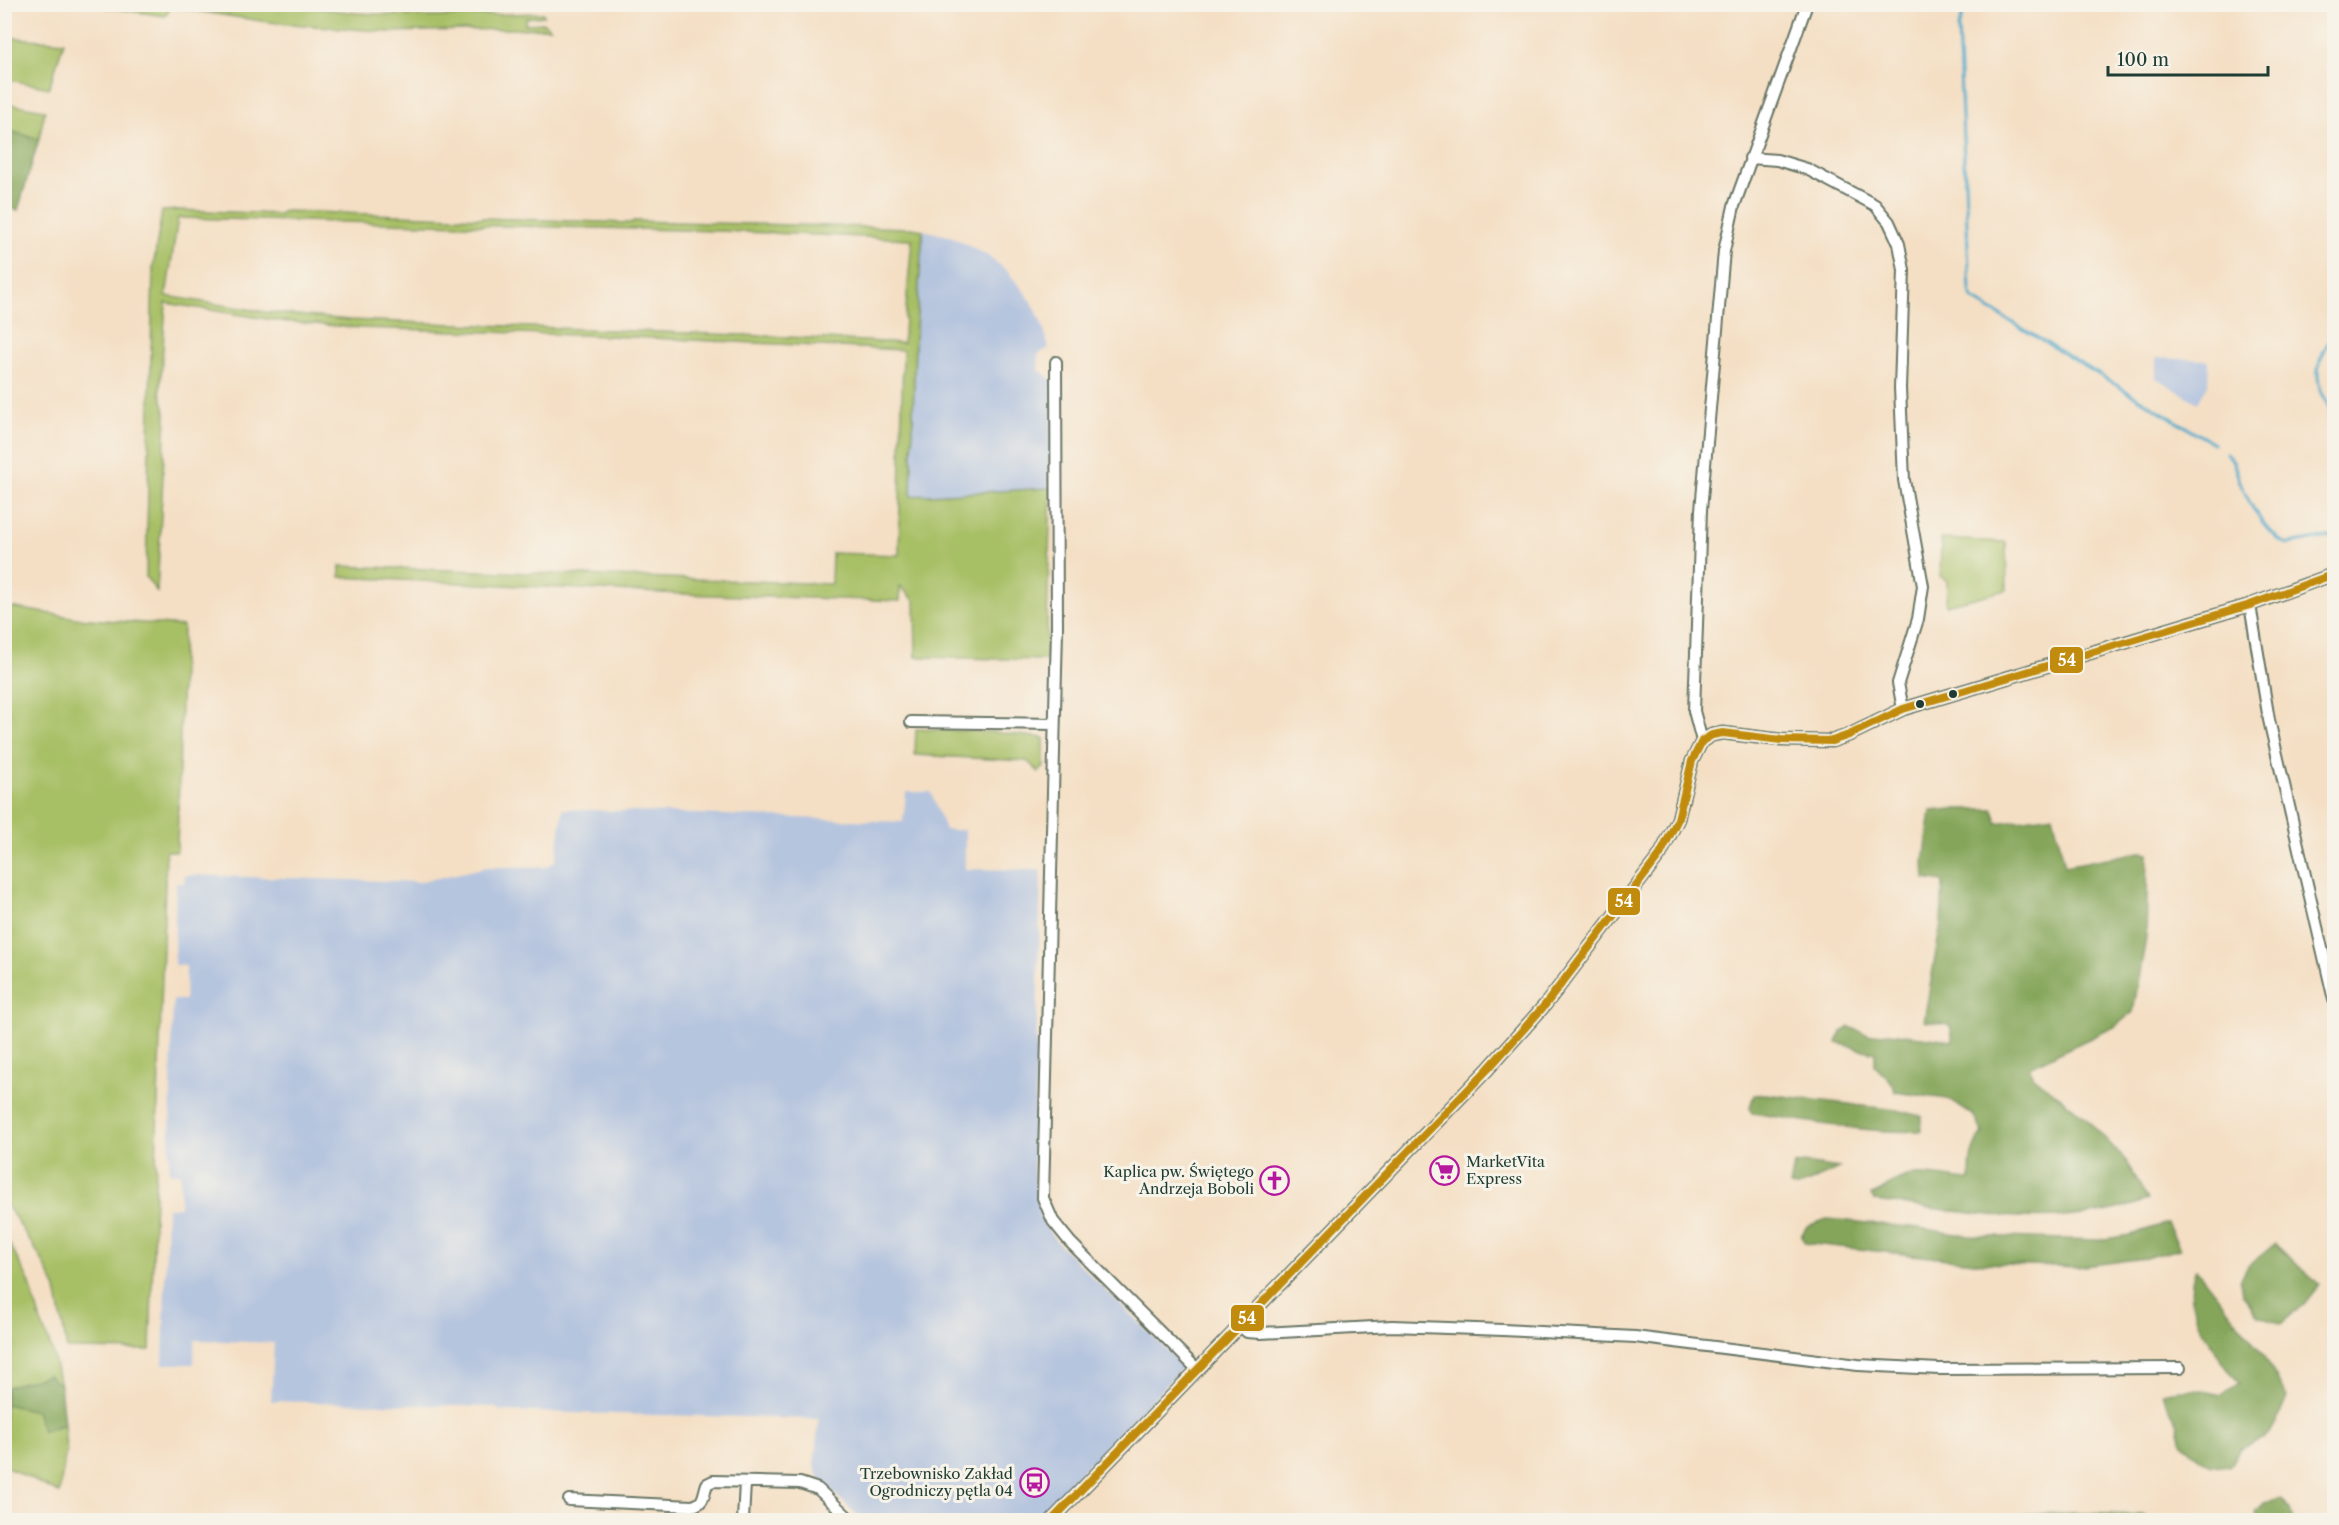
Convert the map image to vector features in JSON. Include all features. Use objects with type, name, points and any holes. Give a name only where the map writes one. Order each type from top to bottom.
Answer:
[{"type":"street","points":[[1702,741],[1694,711],[1701,510],[1724,251],[1734,206],[1750,158],[1807,4]]},
{"type":"street","points":[[1750,158],[1777,160],[1807,169],[1875,205],[1889,222],[1899,244],[1904,270],[1900,388],[1904,480],[1923,586],[1918,619],[1898,683],[1903,709]]},
{"type":"street","points":[[1056,362],[1057,630],[1043,1198],[1053,1221],[1070,1242],[1197,1369]]},
{"type":"street","points":[[1052,1521],[1487,1070],[1545,1005],[1660,855],[1678,819],[1692,761],[1702,741],[1712,735],[1723,733],[1781,740],[1832,741],[1903,709],[2250,605],[2334,574]]},
{"type":"street","points":[[2250,605],[2269,720],[2334,1000]]},
{"type":"street","points":[[911,722],[1054,724]]},
{"type":"street","points":[[1239,1326],[1247,1332],[1261,1333],[1392,1326],[1608,1335],[1858,1365],[1939,1369],[2180,1368]]},
{"type":"street","points":[[569,1500],[692,1506],[699,1505],[703,1500],[707,1484],[713,1481],[800,1483],[818,1489],[851,1521]]},
{"type":"street","points":[[743,1521],[745,1483]]},
{"type":"shaded area","points":[[923,230],[953,237],[988,256],[1007,271],[1036,310],[1049,348],[1038,354],[1039,370],[1053,381],[1051,456],[1049,458],[1051,488],[911,496],[915,342]]},
{"type":"shaded area","points":[[2156,358],[2209,360],[2208,385],[2198,403],[2156,378]]},
{"type":"shaded area","points":[[906,792],[931,792],[945,830],[965,830],[965,869],[1041,870],[1033,1171],[1041,1219],[1056,1241],[1184,1367],[1034,1520],[862,1520],[819,1478],[814,1465],[819,1419],[501,1411],[494,1407],[271,1401],[274,1343],[195,1340],[194,1364],[163,1364],[167,1208],[180,1207],[180,1173],[169,1172],[173,1000],[185,1000],[186,966],[174,965],[176,883],[184,883],[185,875],[419,882],[488,867],[547,867],[556,860],[563,809],[903,822]]},
{"type":"green space","points":[[284,4],[357,13],[432,17],[543,13],[544,16],[526,18],[525,24],[544,23],[550,28],[389,32],[267,22],[171,7],[165,16],[90,5]]},
{"type":"green space","points":[[4,37],[64,42],[49,88],[5,79]]},
{"type":"green space","points":[[4,103],[45,110],[39,139],[5,130]]},
{"type":"green space","points":[[5,130],[39,139],[18,210],[5,207]]},
{"type":"green space","points":[[162,211],[279,214],[284,211],[923,230],[915,342],[911,496],[1051,488],[1046,660],[916,657],[915,601],[900,586],[900,601],[681,594],[340,577],[340,566],[831,584],[832,553],[899,555],[903,350],[609,336],[360,328],[280,321],[166,303],[160,391],[166,416],[157,592],[146,577],[153,268]],"holes":[[[178,218],[719,231],[912,239],[903,343],[349,320],[266,312],[166,296]]]},
{"type":"green space","points":[[1941,539],[2006,542],[2007,590],[1946,605],[1947,581],[1940,576]]},
{"type":"green space","points":[[4,606],[76,618],[183,626],[177,851],[166,851],[150,1350],[67,1349],[56,1289],[41,1258],[5,1202]]},
{"type":"green space","points":[[916,729],[993,732],[1044,738],[1044,767],[1039,772],[1027,761],[915,755]]},
{"type":"green space","points":[[1993,809],[1997,823],[2053,815],[2065,866],[2140,852],[2148,853],[2146,938],[2133,1012],[2114,1027],[2029,1067],[2034,1077],[2084,1116],[2126,1161],[2148,1200],[2115,1210],[2081,1215],[2012,1217],[1874,1201],[1871,1195],[1910,1175],[1970,1180],[1973,1150],[1983,1134],[1974,1116],[1948,1099],[1895,1092],[1893,1084],[1875,1066],[1875,1053],[1837,1043],[1841,1032],[1850,1027],[1869,1035],[1890,1033],[1953,1041],[1950,1025],[1924,1021],[1941,923],[1943,882],[1925,879],[1924,862],[1931,811]]},
{"type":"green space","points":[[1766,1094],[1897,1110],[1921,1116],[1922,1131],[1858,1129],[1752,1113],[1750,1108],[1754,1095]]},
{"type":"green space","points":[[1804,1163],[1839,1168],[1798,1187],[1790,1186],[1794,1165]]},
{"type":"green space","points":[[1827,1219],[1920,1228],[1969,1236],[2099,1240],[2130,1235],[2167,1223],[2180,1249],[2145,1258],[2077,1267],[1983,1263],[1805,1243],[1801,1236],[1807,1226]]},
{"type":"green space","points":[[4,1234],[29,1281],[52,1350],[60,1385],[48,1375],[37,1411],[44,1431],[64,1424],[66,1451],[59,1493],[5,1466]]},
{"type":"green space","points":[[2275,1244],[2319,1285],[2304,1304],[2281,1324],[2258,1315],[2242,1294],[2240,1281],[2248,1266]]},
{"type":"green space","points":[[2196,1269],[2265,1357],[2287,1397],[2269,1433],[2264,1438],[2240,1448],[2229,1467],[2208,1464],[2182,1444],[2178,1425],[2162,1393],[2192,1390],[2221,1395],[2239,1383],[2202,1330],[2196,1315],[2192,1300],[2192,1284]]},
{"type":"green space","points":[[48,1375],[60,1385],[64,1424],[43,1431],[36,1411],[5,1404],[7,1387]]},
{"type":"green space","points":[[2282,1499],[2290,1509],[2293,1520],[2258,1520],[2256,1513],[2264,1503]]},
{"type":"green space","points":[[2024,1514],[2142,1515],[2152,1520],[2022,1520]]},
{"type":"waterway","points":[[1967,4],[1958,28],[1970,291],[1973,299],[2213,443]]},
{"type":"waterway","points":[[2334,333],[2322,355],[2318,374],[2322,392],[2334,415]]},
{"type":"waterway","points":[[2226,453],[2233,463],[2253,509],[2266,528],[2281,541],[2289,544],[2334,536]]},
{"type":"transit line","name":"54","points":[[1052,1520],[1487,1070],[1545,1005],[1660,855],[1678,819],[1692,761],[1702,741],[1712,735],[1723,733],[1781,740],[1832,741],[1903,709],[2250,605],[2334,574]]},
{"type":"place","name":"MarketVita Express","points":[[1445,1170]]},
{"type":"place","name":"Kaplica pw. Świętego Andrzeja Boboli","points":[[1275,1180]]},
{"type":"place","name":"Trzebownisko Zakład Ogrodniczy pętla 04","points":[[1034,1482]]}]
